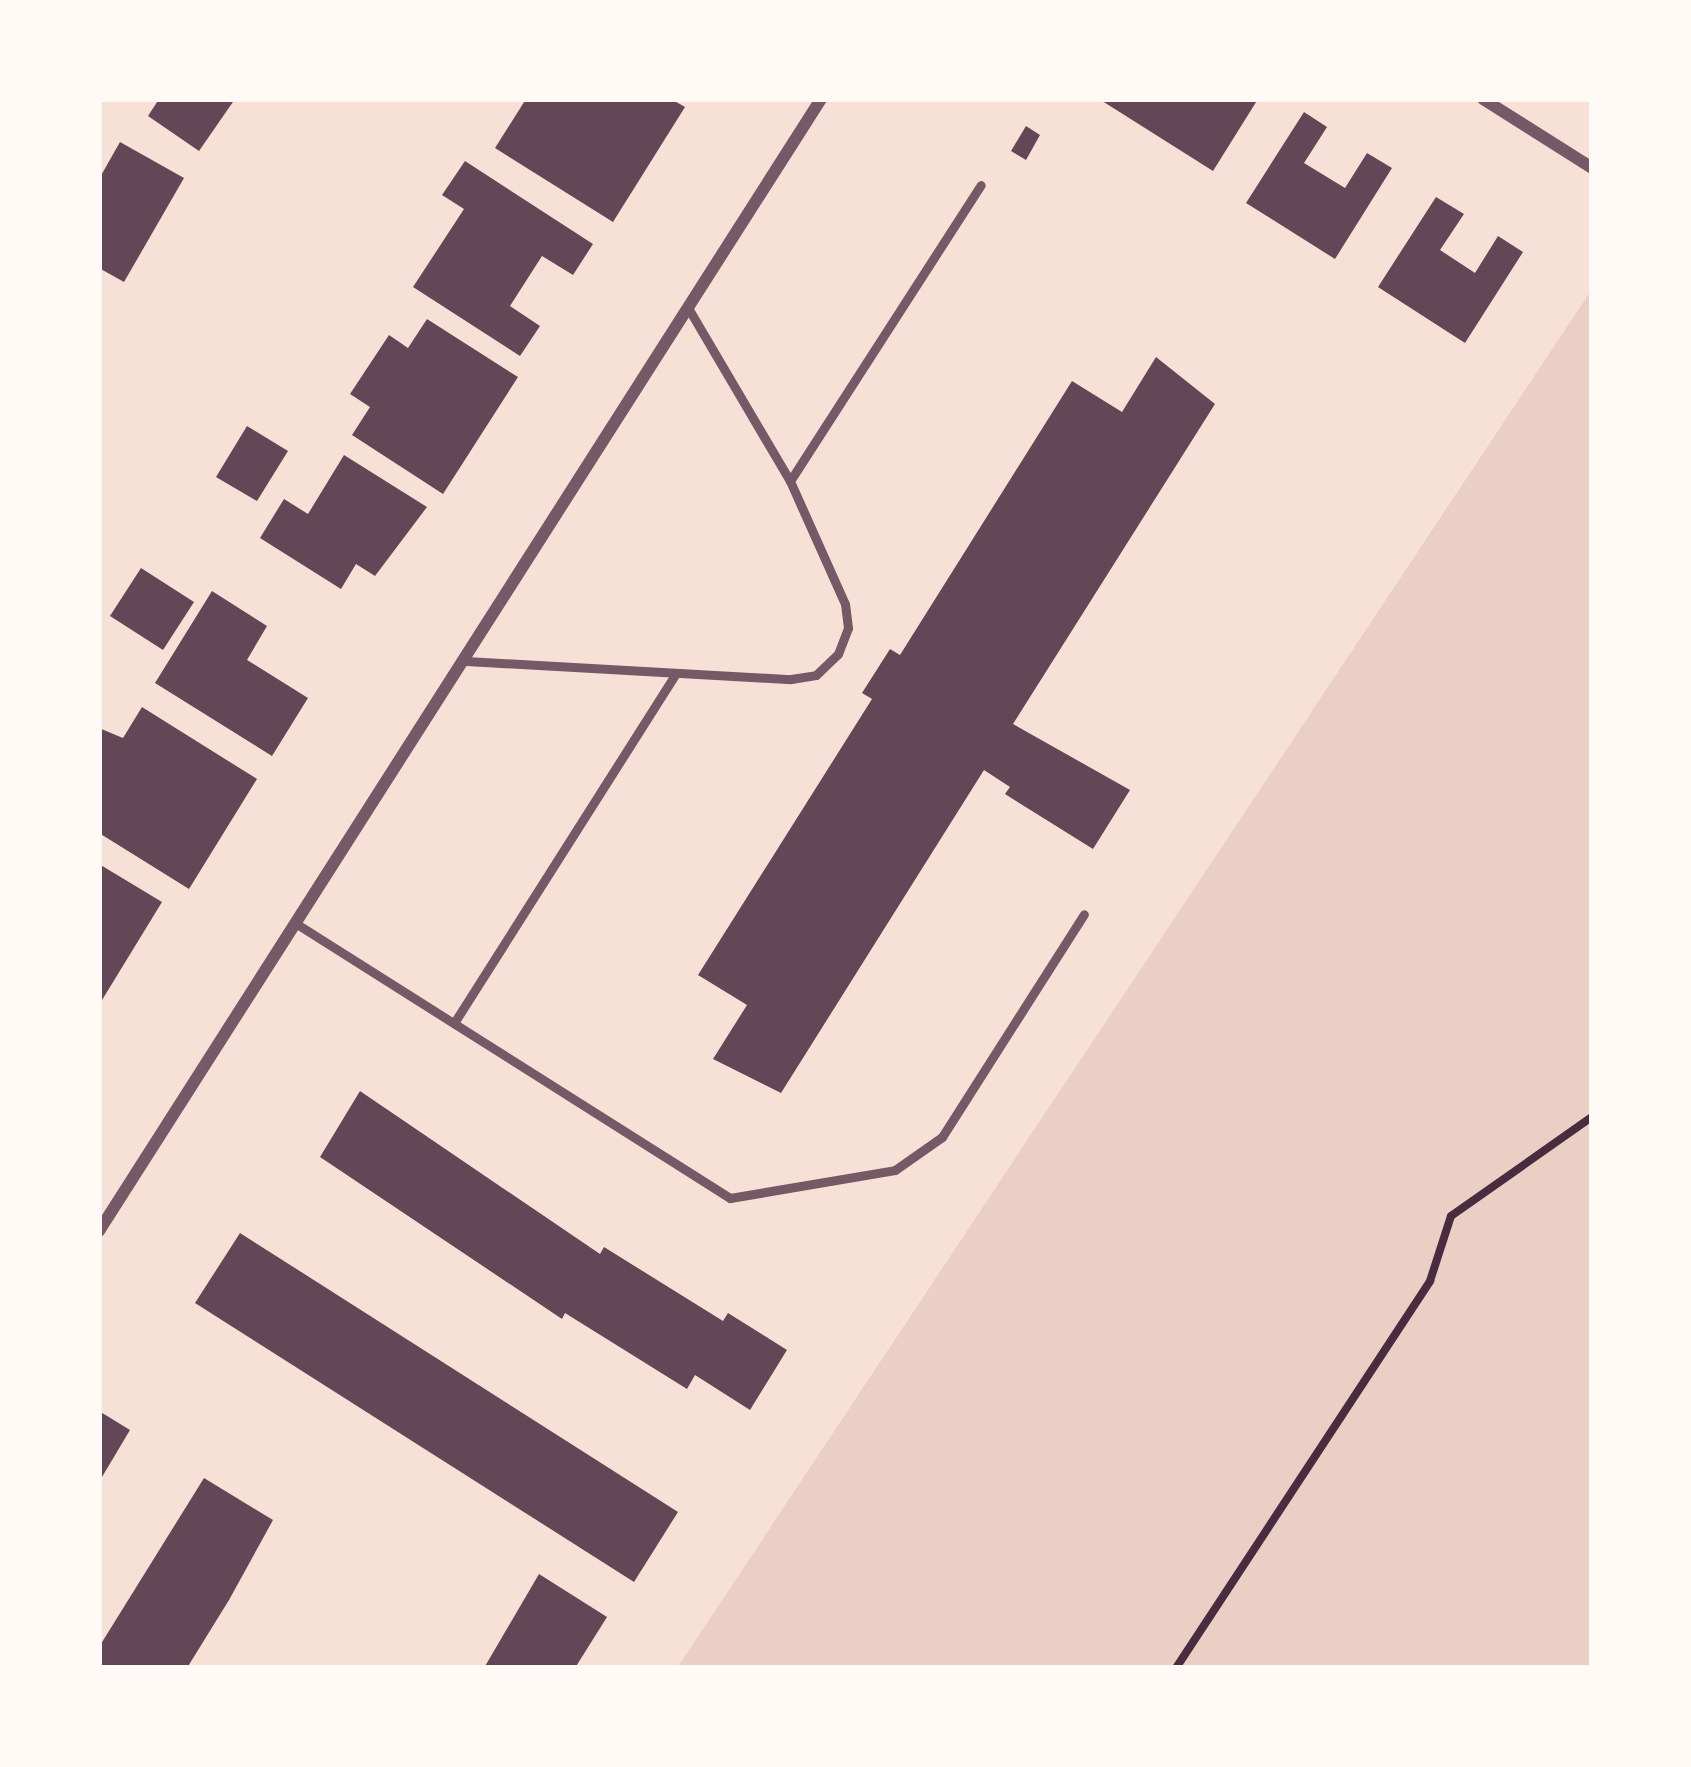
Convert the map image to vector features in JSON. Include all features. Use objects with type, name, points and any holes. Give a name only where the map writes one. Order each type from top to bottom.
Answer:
[{"type":"street","points":[[99,1231],[300,926],[821,99]]},
{"type":"street","points":[[1483,99],[1592,168]]},
{"type":"lane","points":[[790,481],[981,184]]},
{"type":"lane","points":[[466,662],[791,680],[816,675],[838,654],[848,628],[845,604],[790,481],[688,308]]},
{"type":"lane","points":[[454,1023],[676,675]]},
{"type":"lane","points":[[300,926],[730,1198],[895,1170],[942,1137],[1084,914]]},
{"type":"path","points":[[1175,1668],[1430,1281],[1451,1216],[1592,1117]]},
{"type":"shaded area","points":[[1592,289],[1592,1668],[677,1668]]},
{"type":"building","points":[[159,99],[235,99],[199,151],[148,116]]},
{"type":"building","points":[[526,99],[671,99],[685,107],[613,222],[495,148]]},
{"type":"building","points":[[1099,99],[1258,99],[1213,171]]},
{"type":"building","points":[[1304,112],[1327,127],[1304,163],[1345,188],[1367,153],[1392,168],[1335,259],[1246,203]]},
{"type":"building","points":[[1026,126],[1040,135],[1026,160],[1011,151]]},
{"type":"building","points":[[120,142],[184,178],[124,282],[99,268],[99,179]]},
{"type":"building","points":[[465,161],[593,244],[573,275],[542,256],[510,306],[540,326],[520,356],[413,287],[464,209],[442,195]]},
{"type":"building","points":[[1436,197],[1464,214],[1440,250],[1475,273],[1498,236],[1523,252],[1465,343],[1378,287]]},
{"type":"building","points":[[427,319],[518,377],[443,494],[352,435],[370,407],[350,394],[389,335],[408,348]]},
{"type":"building","points":[[1156,357],[1215,404],[1013,724],[1130,790],[1093,849],[1005,794],[1010,787],[984,770],[781,1093],[713,1059],[747,1005],[698,975],[872,699],[862,693],[890,649],[900,655],[1072,381],[1122,412]]},
{"type":"building","points":[[247,426],[288,451],[257,501],[216,477]]},
{"type":"building","points":[[344,455],[427,507],[375,576],[356,564],[341,589],[260,538],[284,499],[308,514]]},
{"type":"building","points":[[141,568],[194,602],[163,650],[110,616]]},
{"type":"building","points":[[212,591],[267,626],[247,660],[308,698],[272,756],[155,683]]},
{"type":"building","points":[[142,707],[257,779],[189,889],[99,833],[99,728],[123,738]]},
{"type":"building","points":[[99,864],[162,902],[99,1005]]},
{"type":"building","points":[[360,1091],[600,1254],[604,1247],[723,1321],[728,1313],[787,1350],[750,1410],[695,1375],[687,1389],[565,1313],[562,1319],[320,1157]]},
{"type":"building","points":[[240,1233],[678,1512],[634,1582],[195,1303]]},
{"type":"building","points":[[99,1411],[130,1430],[99,1482]]},
{"type":"building","points":[[204,1478],[273,1520],[229,1600],[187,1668],[99,1668],[99,1647]]},
{"type":"building","points":[[539,1574],[607,1617],[575,1668],[484,1668]]}]
